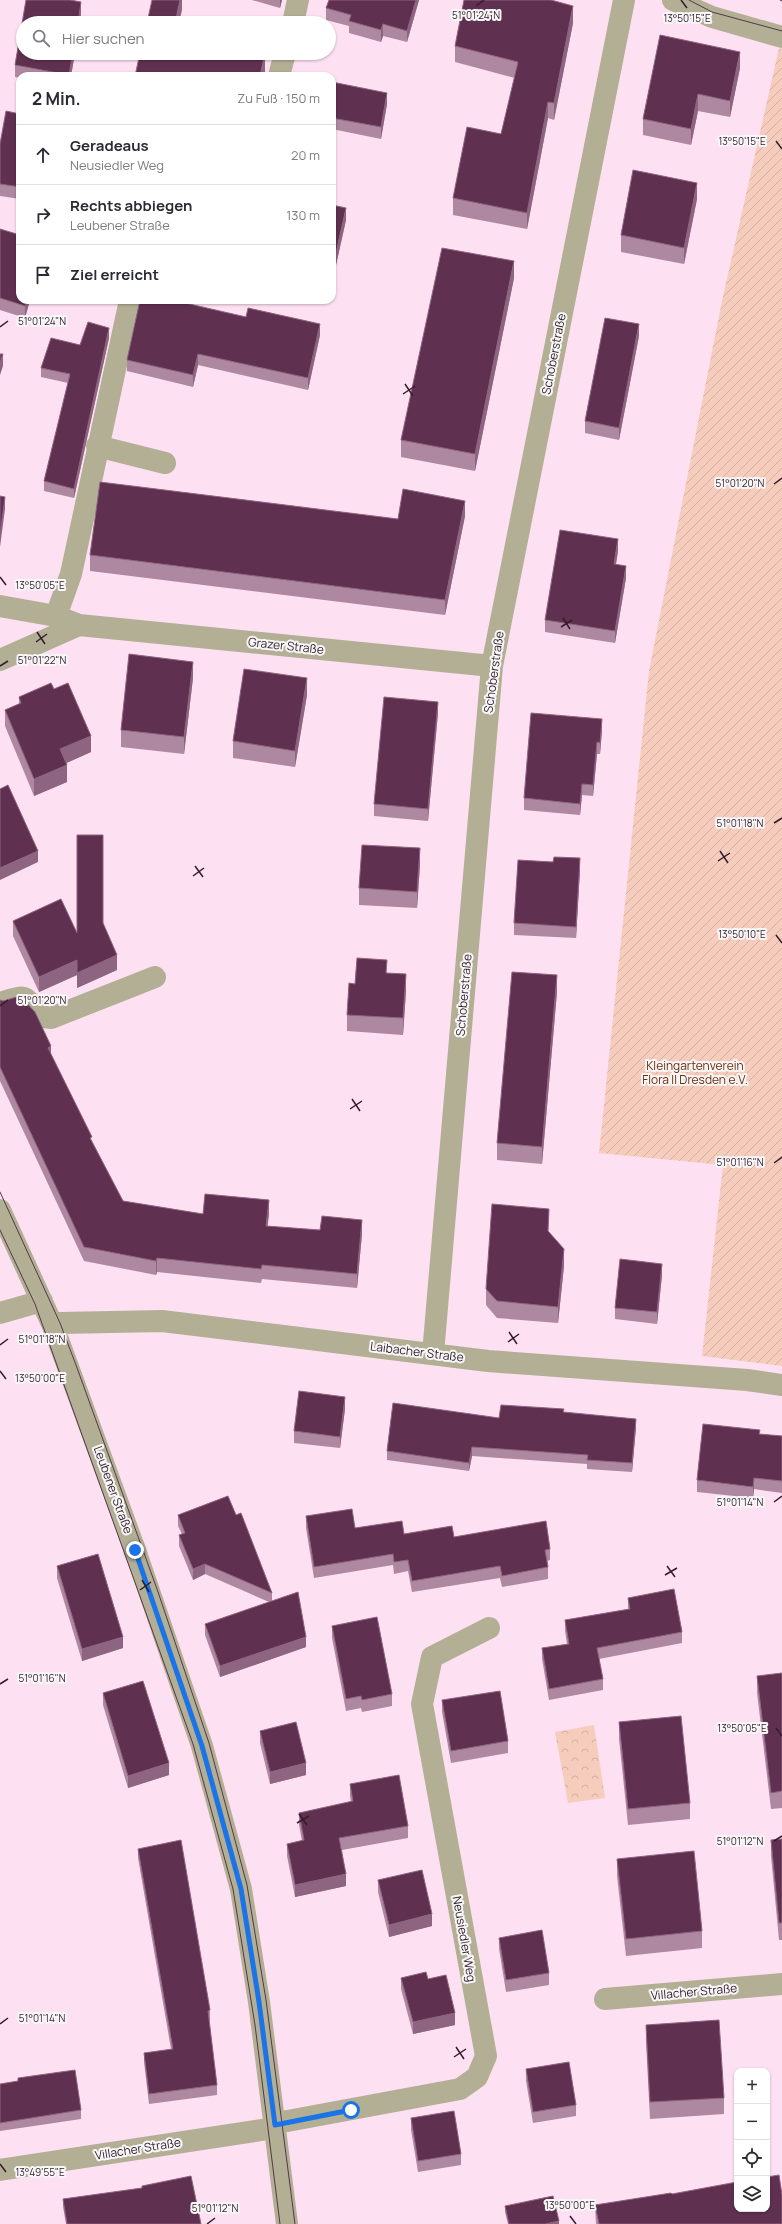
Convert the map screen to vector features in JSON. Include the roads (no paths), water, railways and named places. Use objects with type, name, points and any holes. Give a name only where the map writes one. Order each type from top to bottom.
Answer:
[{"type":"street","points":[[294,16],[298,0]]},
{"type":"street","name":"Schoberstraße","points":[[433,1354],[492,666],[624,0]]},
{"type":"street","points":[[673,0],[712,17],[782,38]]},
{"type":"street","points":[[280,72],[283,60]]},
{"type":"street","points":[[56,616],[71,574],[129,304]]},
{"type":"street","points":[[98,446],[165,464]]},
{"type":"street","name":"Grazer Straße","points":[[0,606],[56,616],[79,625],[492,666]]},
{"type":"street","name":"Grazer Straße","points":[[0,660],[79,625]]},
{"type":"street","points":[[0,1003],[20,996],[27,998],[44,1017],[51,1018],[155,977]]},
{"type":"street","name":"Leubener Straße","points":[[0,1210],[53,1326],[135,1550],[204,1753],[241,1889],[259,2002],[287,2224]]},
{"type":"street","points":[[0,1313],[42,1301]]},
{"type":"street","name":"Laibacher Straße","points":[[53,1326],[60,1323],[162,1321],[488,1361],[740,1380],[782,1385]]},
{"type":"street","name":"Neusiedler Weg","points":[[275,2125],[282,2122],[460,2089],[477,2077],[486,2056],[422,1704],[432,1658],[489,1628]]},
{"type":"street","name":"Villacher Straße","points":[[605,1999],[782,1984]]},
{"type":"street","name":"Villacher Straße","points":[[0,2170],[268,2129],[275,2125]]},
{"type":"tram line","points":[[689,0],[712,12],[782,31]]},
{"type":"tram line","points":[[0,1192],[60,1323],[76,1365],[157,1589],[209,1743],[247,1885],[266,2000],[295,2224]]},
{"type":"tram line","points":[[0,1230],[35,1304],[193,1744],[233,1889],[255,2025],[280,2224]]},
{"type":"park label","name":"Kleingartenverein Flora II Dresden e.V.","points":[[695,1073]]}]
